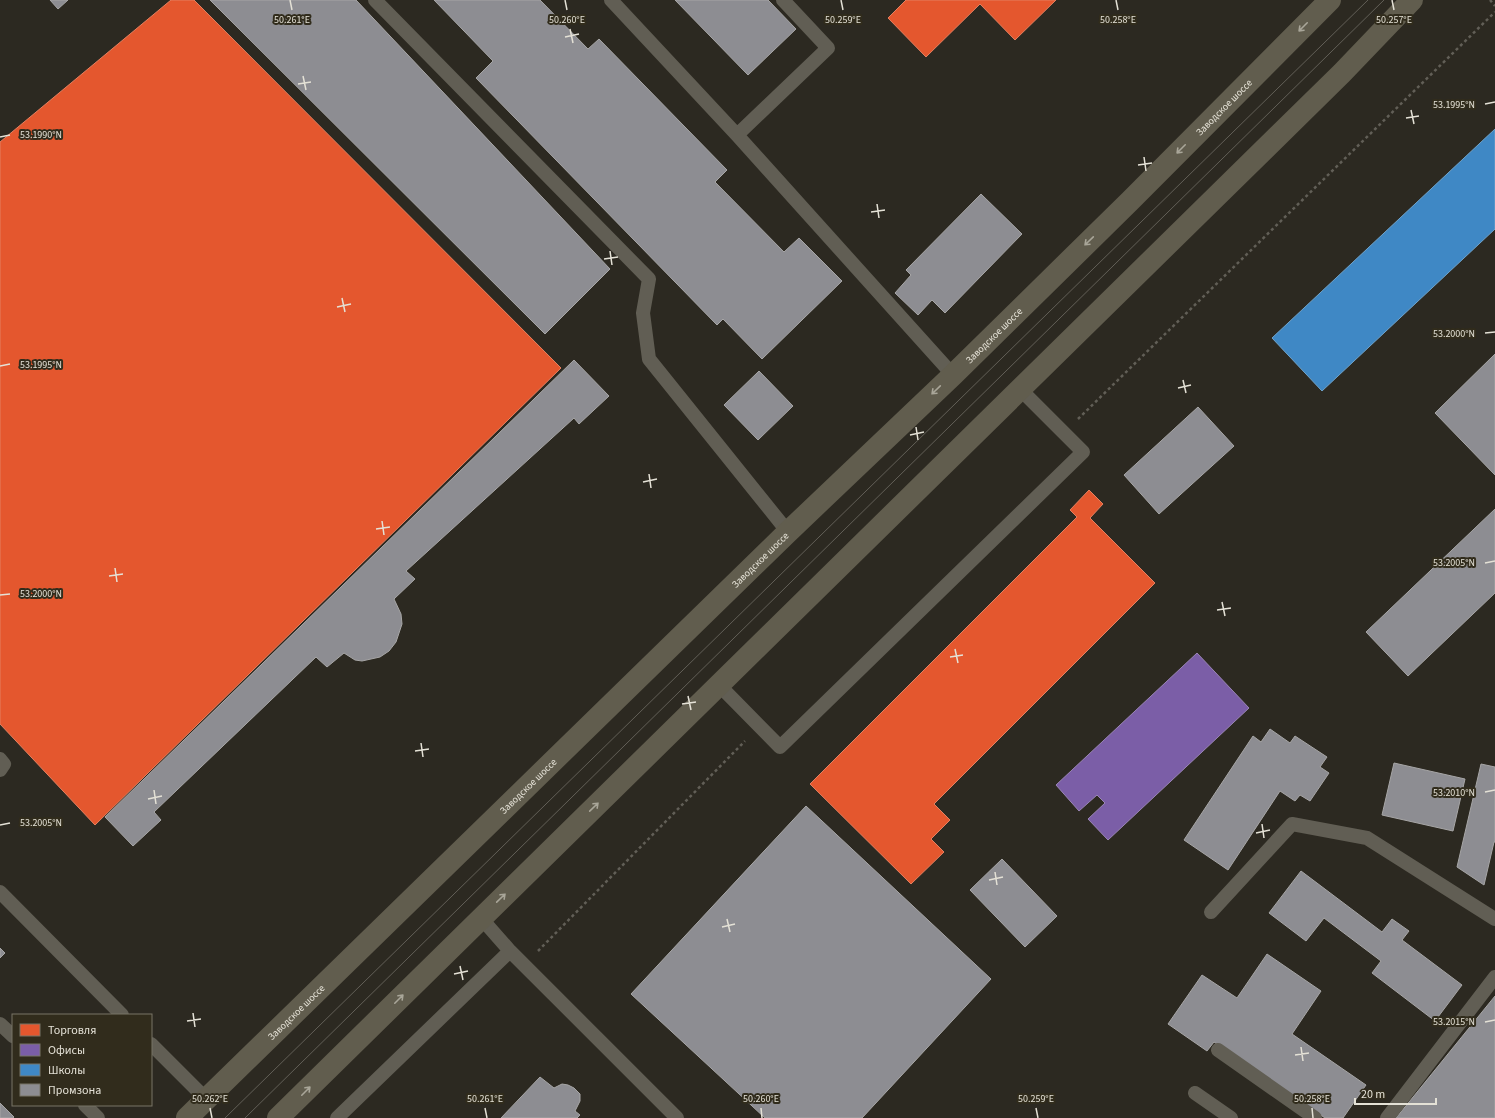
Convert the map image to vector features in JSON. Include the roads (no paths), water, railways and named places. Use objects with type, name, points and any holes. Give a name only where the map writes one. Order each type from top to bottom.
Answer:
[{"type":"main road","name":"Заводское шоссе","points":[[187,1118],[788,532],[953,375],[1330,0]]},
{"type":"main road","points":[[278,1118],[1342,73],[1412,0]]},
{"type":"lane","points":[[375,0],[649,279],[643,313],[649,359],[788,532]]},
{"type":"lane","points":[[611,0],[737,135],[953,375]]},
{"type":"lane","points":[[737,135],[828,48],[783,0]]},
{"type":"lane","points":[[719,685],[780,747],[1083,452],[1020,389]]},
{"type":"lane","points":[[0,759],[4,764],[0,770]]},
{"type":"lane","points":[[1211,912],[1292,824],[1367,838],[1495,919]]},
{"type":"lane","points":[[0,892],[121,1014]]},
{"type":"lane","points":[[481,918],[510,951],[677,1118]]},
{"type":"lane","points":[[337,1118],[510,951]]},
{"type":"lane","points":[[1387,1118],[1495,977]]},
{"type":"lane","points":[[0,1024],[12,1035]]},
{"type":"lane","points":[[152,1045],[206,1099]]},
{"type":"lane","points":[[1218,1050],[1315,1118]]},
{"type":"lane","points":[[1195,1093],[1231,1118]]},
{"type":"lane","points":[[86,1106],[98,1118]]},
{"type":"tram line","points":[[225,1118],[1368,0]]},
{"type":"tram line","points":[[245,1118],[1384,0]]}]
